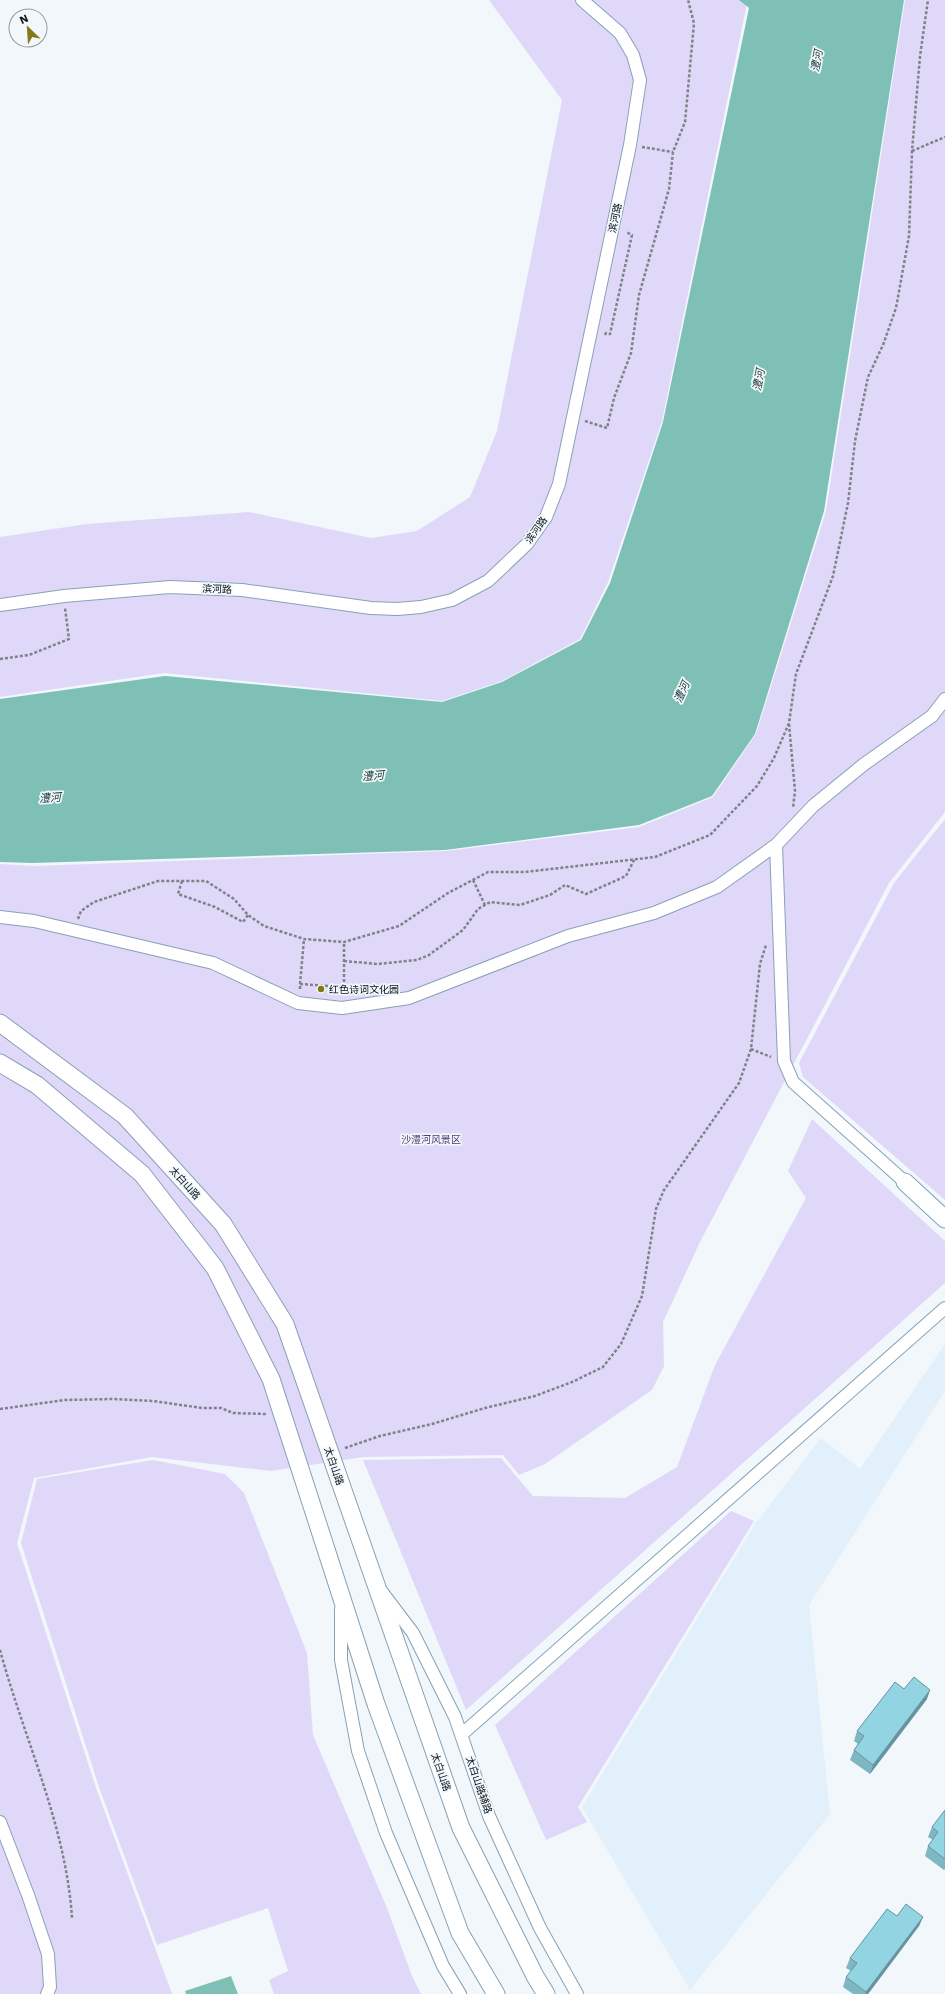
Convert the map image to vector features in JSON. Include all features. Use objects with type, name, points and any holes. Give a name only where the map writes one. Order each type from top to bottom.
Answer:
[{"type":"main road","name":"太白山路","points":[[0,1023],[125,1116],[223,1224],[285,1324],[461,1828],[535,1976],[546,1994]]},
{"type":"main road","points":[[0,1063],[37,1085],[142,1174],[215,1268],[271,1379],[376,1704],[460,1933],[496,1994]]},
{"type":"main road","points":[[905,1182],[945,1219]]},
{"type":"street","name":"滨河路","points":[[0,605],[64,596],[170,587],[242,590],[324,603],[371,608],[397,609],[421,607],[452,600],[488,581],[528,544],[546,517],[559,484],[636,146],[640,80],[633,55],[620,33],[582,0]]},
{"type":"street","points":[[0,917],[34,921],[213,963],[298,1003],[342,1008],[408,998],[568,936],[654,913],[717,886],[776,845],[813,806],[862,765],[932,716],[945,699]]},
{"type":"street","points":[[776,845],[784,1061],[793,1082],[905,1182]]},
{"type":"street","points":[[461,1735],[945,1308]]},
{"type":"street","name":"太白山路辅路","points":[[374,1580],[413,1633],[455,1717],[489,1816],[540,1928],[577,1994]]},
{"type":"street","points":[[341,1596],[341,1660],[358,1751],[386,1833],[443,1966],[460,1994]]},
{"type":"street","points":[[0,1822],[28,1895],[48,1954],[50,1987],[47,1994]]},
{"type":"path","points":[[573,418],[607,428],[614,398],[630,353],[639,295],[669,188],[673,152],[685,122],[694,23],[688,0]]},
{"type":"path","points":[[790,830],[795,791],[789,723],[796,674],[833,576],[848,503],[855,441],[868,377],[883,345],[896,308],[909,236],[912,152],[920,56],[928,0]]},
{"type":"path","points":[[912,152],[945,137]]},
{"type":"path","points":[[636,146],[673,152]]},
{"type":"path","points":[[636,146],[640,155]]},
{"type":"path","points":[[604,340],[606,333],[610,334],[632,235],[626,233],[627,225]]},
{"type":"path","points":[[587,422],[588,414]]},
{"type":"path","points":[[0,659],[29,655],[69,639],[64,596]]},
{"type":"path","points":[[72,931],[81,911],[94,902],[158,881],[206,881],[234,899],[248,915],[264,926],[304,939],[344,942],[399,926],[448,893],[488,872],[525,872],[655,856],[710,834],[757,786],[774,758],[789,723]]},
{"type":"path","points":[[344,961],[378,964],[417,960],[429,955],[464,930],[478,909],[490,902],[520,905],[550,895],[565,885],[586,894],[626,876],[634,859]]},
{"type":"path","points":[[473,880],[485,905]]},
{"type":"path","points":[[182,881],[178,894],[214,907],[243,922],[248,915]]},
{"type":"path","points":[[330,1454],[380,1436],[432,1424],[484,1408],[535,1396],[572,1382],[603,1366],[621,1344],[642,1296],[656,1208],[664,1190],[739,1083],[751,1049],[760,964],[770,932],[779,922]]},
{"type":"path","points":[[298,1003],[304,939]]},
{"type":"path","points":[[342,1008],[344,987],[344,942]]},
{"type":"path","points":[[300,984],[344,987]]},
{"type":"path","points":[[751,1049],[784,1061]]},
{"type":"path","points":[[0,1409],[65,1400],[112,1400],[153,1401],[202,1408],[221,1408],[233,1413],[282,1414]]},
{"type":"path","points":[[0,1650],[57,1832],[70,1886],[72,1918]]},
{"type":"shaded area","points":[[945,1344],[945,1391],[809,1605],[830,1814],[690,1990],[582,1807],[755,1524],[821,1438],[860,1469]]},
{"type":"green space","points":[[489,0],[746,0],[746,8],[662,421],[608,582],[580,639],[502,681],[442,701],[164,673],[0,697],[0,537],[87,524],[249,512],[371,538],[417,531],[470,497],[497,431],[562,100]]},
{"type":"green space","name":"沙澧河风景区","points":[[905,0],[945,0],[945,812],[889,883],[700,1242],[663,1322],[664,1366],[652,1390],[545,1464],[519,1475],[503,1455],[363,1457],[271,1471],[152,1457],[34,1478],[17,1543],[96,1788],[172,1994],[0,1994],[0,864],[33,866],[446,851],[639,827],[713,797],[756,734],[826,511]]},
{"type":"green space","points":[[945,819],[945,1200],[803,1077],[799,1063],[894,883]]},
{"type":"green space","points":[[812,1119],[945,1241],[945,1283],[466,1710],[363,1460],[501,1458],[533,1496],[625,1498],[677,1467],[715,1365],[806,1198],[788,1171]]},
{"type":"green space","points":[[153,1460],[225,1474],[244,1493],[307,1653],[313,1735],[387,1908],[412,1976],[421,1994],[274,1994],[269,1980],[288,1971],[268,1908],[157,1945],[99,1787],[21,1543],[37,1479]]},
{"type":"green space","points":[[731,1511],[754,1521],[578,1807],[587,1822],[546,1840],[495,1725]]},
{"type":"water","name":"澧河","points":[[739,0],[904,0],[824,511],[755,734],[712,796],[639,825],[445,850],[33,863],[0,862],[0,699],[165,676],[442,702],[502,682],[581,640],[610,583],[663,422],[749,8]]},
{"type":"water","points":[[231,1976],[238,1994],[186,1994],[185,1991]]},
{"type":"building","points":[[914,1677],[930,1690],[873,1765],[854,1750],[864,1736],[857,1731],[895,1682],[904,1689]]},
{"type":"building","points":[[945,1810],[945,1859],[928,1846],[938,1832],[932,1827]]},
{"type":"building","points":[[906,1904],[923,1917],[866,1992],[846,1977],[857,1963],[850,1958],[887,1909],[897,1916]]},
{"type":"place","name":"红色诗词文化园","points":[[321,989]]}]
